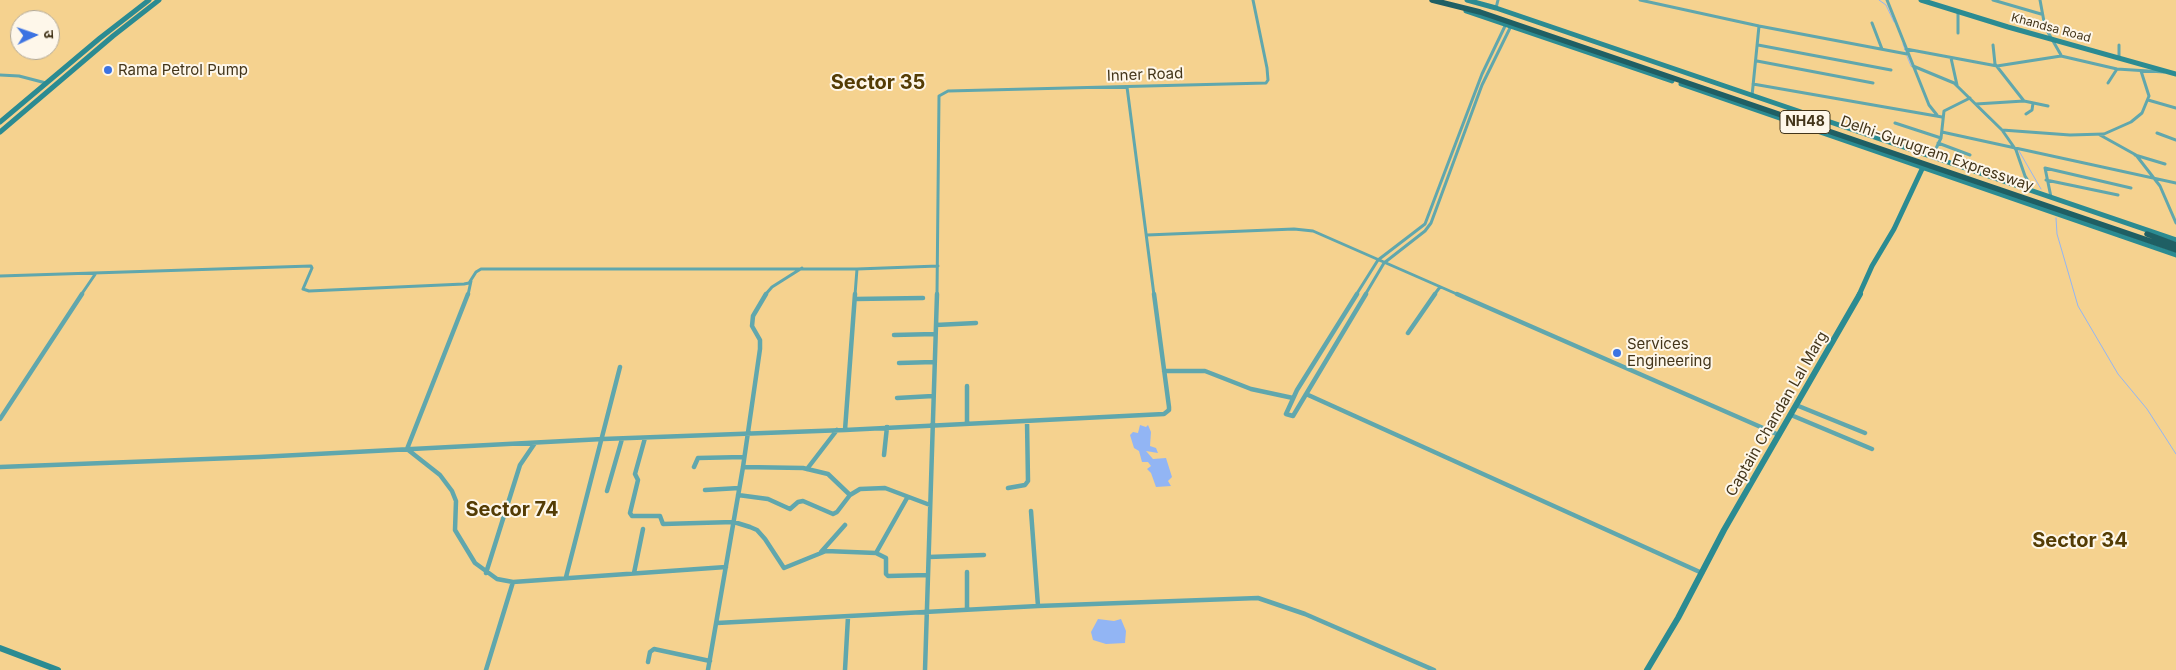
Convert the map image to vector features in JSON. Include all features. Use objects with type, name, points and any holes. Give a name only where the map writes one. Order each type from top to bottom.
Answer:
[{"type":"highway","name":"Delhi-Gurugram Expressway","points":[[1432,0],[1480,12],[2176,250]]},
{"type":"highway","name":"Delhi-Gurugram Expressway","points":[[1450,0],[1496,12],[2014,187],[2176,245]]},
{"type":"main road","points":[[0,122],[150,0]]},
{"type":"main road","points":[[0,132],[113,36],[160,0]]},
{"type":"main road","points":[[1425,0],[1508,25],[2176,255]]},
{"type":"main road","points":[[1467,0],[1496,8],[1932,157],[2014,187],[2051,197],[2176,240]]},
{"type":"main road","name":"Khandsa Road","points":[[1921,0],[2050,39],[2176,74]]},
{"type":"main road","name":"Captain Chandan Lal Marg","points":[[1647,670],[1724,530],[1858,298],[1872,266],[1894,229],[1923,167]]},
{"type":"main road","points":[[0,648],[58,670]]},
{"type":"street","name":"Inner Road","points":[[938,266],[938,165],[941,94],[948,91],[1267,83],[1268,77],[1262,37],[1252,0]]},
{"type":"street","points":[[1496,8],[1498,0]]},
{"type":"street","points":[[1640,0],[1759,26],[1907,54]]},
{"type":"street","points":[[1887,0],[1912,66],[1929,105],[1937,115]]},
{"type":"street","points":[[1993,0],[2041,14]]},
{"type":"street","points":[[2040,0],[2041,14],[2050,39],[2062,56]]},
{"type":"street","points":[[1958,12],[1958,32]]},
{"type":"street","points":[[1872,23],[1882,48]]},
{"type":"street","points":[[1508,25],[1482,85],[1438,209],[1426,230],[1384,263],[1293,416],[1286,414],[1293,398],[1378,260],[1422,227],[1428,218],[1482,74],[1508,25]]},
{"type":"street","points":[[1752,96],[1759,26]]},
{"type":"street","points":[[1758,45],[1891,70]]},
{"type":"street","points":[[1993,45],[1997,66],[2024,101]]},
{"type":"street","points":[[2119,46],[2119,57]]},
{"type":"street","points":[[1906,49],[1997,66],[2062,56],[2117,70],[2176,74]]},
{"type":"street","points":[[1951,58],[1957,85]]},
{"type":"street","points":[[1757,61],[1873,83]]},
{"type":"street","points":[[1912,66],[1957,85],[2002,130],[2016,150],[2025,176],[2030,184],[2028,190]]},
{"type":"street","points":[[2108,83],[2117,70]]},
{"type":"street","points":[[2002,130],[2070,135],[2100,134],[2136,119],[2142,113],[2149,96],[2141,71]]},
{"type":"street","points":[[0,75],[19,76],[46,83]]},
{"type":"street","points":[[1753,84],[1942,116]]},
{"type":"street","points":[[0,467],[259,457],[603,439],[846,430],[1167,412],[1169,407],[1127,87]]},
{"type":"street","points":[[1932,157],[1941,138],[1942,116],[1945,109],[1970,98]]},
{"type":"street","points":[[2148,100],[2176,108]]},
{"type":"street","points":[[1976,104],[2024,101],[2048,106]]},
{"type":"street","points":[[2026,114],[2032,110],[2032,103]]},
{"type":"street","points":[[1895,123],[1941,138]]},
{"type":"street","points":[[1942,132],[2016,150],[2176,184]]},
{"type":"street","points":[[2157,133],[2176,140]]},
{"type":"street","points":[[2100,134],[2135,155],[2165,164]]},
{"type":"street","points":[[1938,143],[1970,155]]},
{"type":"street","points":[[2135,155],[2160,186],[2175,216],[2176,223]]},
{"type":"street","points":[[2051,197],[2046,180],[2046,168],[2131,188]]},
{"type":"street","points":[[2046,180],[2118,195]]},
{"type":"street","points":[[1422,227],[1426,230]]},
{"type":"street","points":[[1147,235],[1306,229],[1779,435]]},
{"type":"street","points":[[0,276],[311,266],[312,268],[303,288],[307,291],[464,284],[471,281]]},
{"type":"street","points":[[407,449],[470,290],[471,281],[476,272],[481,269],[857,269],[938,266],[925,670]]},
{"type":"street","points":[[708,670],[740,488],[760,350],[760,340],[752,326],[753,316],[764,296],[772,287],[802,268]]},
{"type":"street","points":[[846,430],[857,269]]},
{"type":"street","points":[[0,419],[96,273]]},
{"type":"street","points":[[1408,333],[1440,286]]},
{"type":"street","points":[[855,299],[923,298]]},
{"type":"street","points":[[936,325],[976,323]]},
{"type":"street","points":[[894,335],[935,334]]},
{"type":"street","points":[[900,363],[934,362]]},
{"type":"street","points":[[566,577],[620,367]]},
{"type":"street","points":[[1164,371],[1205,371],[1238,385],[1293,398]]},
{"type":"street","points":[[967,386],[967,423]]},
{"type":"street","points":[[1306,394],[1702,573]]},
{"type":"street","points":[[897,398],[933,396]]},
{"type":"street","points":[[1796,405],[1865,433]]},
{"type":"street","points":[[1790,415],[1872,449]]},
{"type":"street","points":[[1008,488],[1025,484],[1028,481],[1026,421]]},
{"type":"street","points":[[884,455],[887,427]]},
{"type":"street","points":[[807,468],[837,430]]},
{"type":"street","points":[[645,438],[635,474],[638,480],[630,513],[632,516],[660,516],[663,524],[734,522],[757,530],[784,568],[826,551],[876,553],[886,558],[886,574],[888,576],[928,575]]},
{"type":"street","points":[[607,491],[622,439]]},
{"type":"street","points":[[486,573],[520,464],[535,443]]},
{"type":"street","points":[[407,449],[440,475],[452,491],[456,501],[455,530],[468,553],[486,573],[497,578],[513,582],[726,567]]},
{"type":"street","points":[[694,467],[698,458],[744,457]]},
{"type":"street","points":[[743,467],[807,468],[828,474],[850,495]]},
{"type":"street","points":[[705,490],[740,488]]},
{"type":"street","points":[[738,495],[768,499],[790,509],[802,501],[833,514],[837,512],[850,495],[858,490],[881,488],[930,505]]},
{"type":"street","points":[[876,553],[907,498]]},
{"type":"street","points":[[1031,511],[1038,606]]},
{"type":"street","points":[[821,552],[845,526]]},
{"type":"street","points":[[634,573],[643,529]]},
{"type":"street","points":[[929,557],[984,555]]},
{"type":"street","points":[[967,572],[967,610]]},
{"type":"street","points":[[486,670],[513,582]]},
{"type":"street","points":[[717,623],[928,611],[1258,598],[1305,614],[1434,670]]},
{"type":"street","points":[[845,670],[848,617]]},
{"type":"street","points":[[648,662],[650,652],[654,649],[710,661]]},
{"type":"water","points":[[1140,425],[1146,427],[1148,425],[1151,432],[1150,446],[1156,448],[1158,453],[1146,451],[1153,459],[1166,458],[1172,477],[1168,481],[1171,486],[1156,487],[1151,473],[1147,469],[1151,466],[1148,462],[1142,462],[1139,451],[1134,448],[1130,435],[1133,432],[1138,433]]},
{"type":"water","points":[[1098,619],[1114,621],[1121,619],[1126,631],[1125,643],[1106,644],[1093,640],[1091,632]]},
{"type":"waterway","points":[[1879,0],[1886,5],[1894,22]]},
{"type":"waterway","points":[[1903,44],[1906,52]]},
{"type":"waterway","points":[[1907,56],[1911,66]]},
{"type":"waterway","points":[[1976,106],[1989,119]]},
{"type":"waterway","points":[[2019,151],[2041,189]]},
{"type":"waterway","points":[[2056,218],[2057,234],[2078,306],[2118,374],[2147,409],[2176,454]]},
{"type":"place","name":"Rama Petrol Pump","points":[[108,70]]},
{"type":"place","name":"Services Engineering","points":[[1617,353]]},
{"type":"district","name":"Sector 35","points":[[878,83]]},
{"type":"district","name":"Sector 74","points":[[512,510]]},
{"type":"district","name":"Sector 34","points":[[2080,541]]}]
